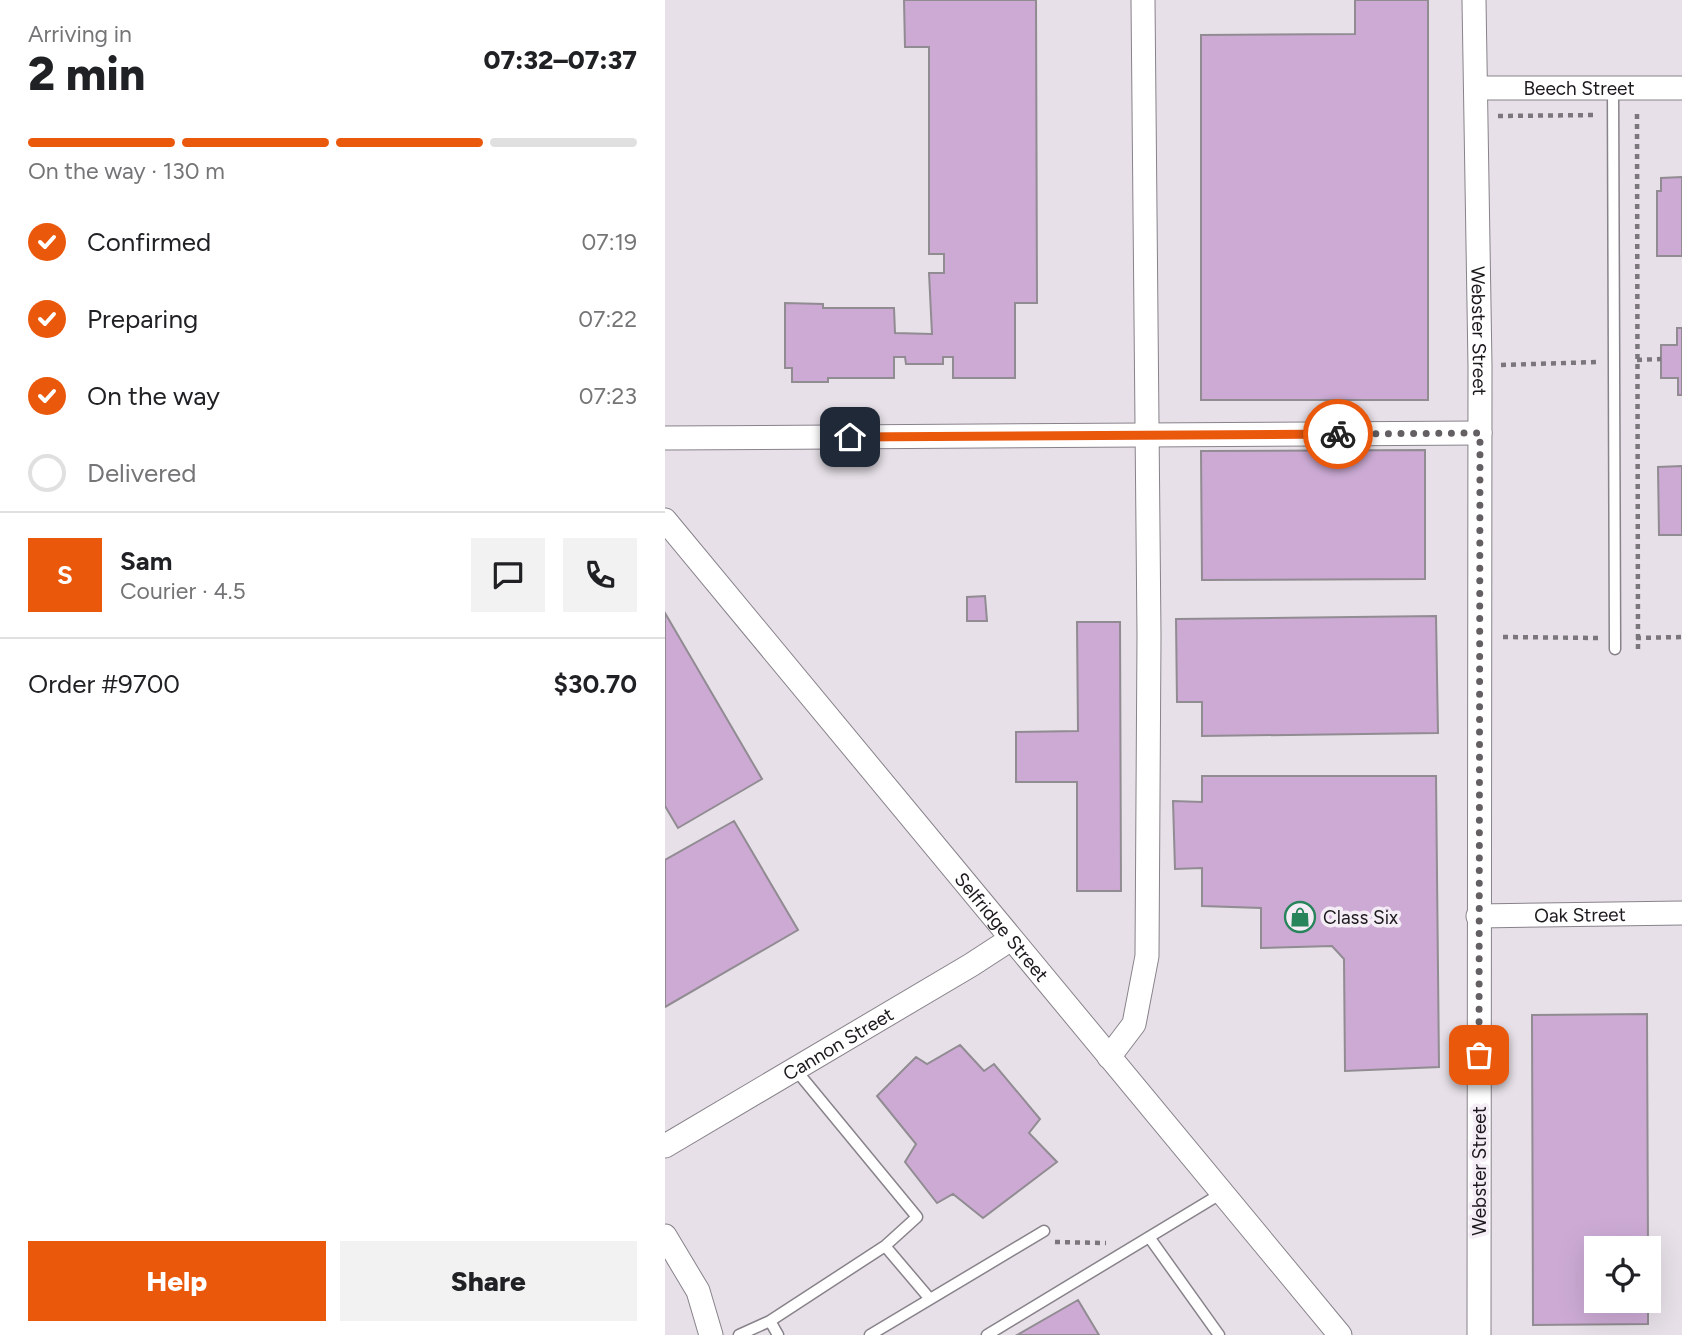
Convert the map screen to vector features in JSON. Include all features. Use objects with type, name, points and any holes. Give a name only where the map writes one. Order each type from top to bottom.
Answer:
[{"type":"street","points":[[1109,1056],[1134,1024],[1147,956],[1147,435],[1143,0]]},
{"type":"street","name":"Webster Street","points":[[1474,0],[1480,366],[1479,1335]]},
{"type":"street","name":"Beech Street","points":[[1476,88],[1682,88]]},
{"type":"street","points":[[665,438],[1480,433]]},
{"type":"street","name":"Selfridge Street","points":[[665,520],[1340,1335]]},
{"type":"street","name":"Oak Street","points":[[1478,916],[1682,913]]},
{"type":"street","name":"Cannon Street","points":[[665,1146],[1011,939]]},
{"type":"street","points":[[665,1236],[698,1290],[712,1335]]},
{"type":"lane","points":[[1613,87],[1615,643]]},
{"type":"lane","points":[[740,1335],[771,1321],[885,1246],[917,1217],[795,1069]]},
{"type":"lane","points":[[987,1335],[1222,1193]]},
{"type":"lane","points":[[870,1335],[1044,1231]]},
{"type":"lane","points":[[1149,1237],[1219,1335]]},
{"type":"lane","points":[[885,1246],[930,1299]]},
{"type":"lane","points":[[771,1321],[778,1335]]},
{"type":"path","points":[[1637,114],[1638,649]]},
{"type":"path","points":[[1476,116],[1648,114]]},
{"type":"path","points":[[1480,366],[1661,359]]},
{"type":"path","points":[[1478,637],[1615,643],[1637,638],[1682,638]]},
{"type":"path","points":[[1027,1241],[1138,1244]]},
{"type":"building","points":[[904,0],[1036,0],[1037,303],[1015,303],[1015,378],[953,378],[953,357],[943,357],[943,364],[906,364],[905,357],[894,357],[894,378],[828,378],[828,382],[792,382],[792,368],[785,368],[785,303],[823,304],[823,308],[894,308],[895,333],[932,334],[929,273],[944,273],[944,254],[929,254],[929,47],[905,47]]},
{"type":"building","points":[[1355,0],[1428,0],[1428,400],[1201,400],[1201,35],[1355,34]]},
{"type":"building","points":[[1682,177],[1682,256],[1657,256],[1657,191],[1661,191],[1661,178]]},
{"type":"building","points":[[1677,328],[1682,328],[1682,395],[1678,395],[1678,378],[1661,378],[1661,345],[1677,345]]},
{"type":"building","points":[[1425,450],[1425,579],[1202,580],[1201,451]]},
{"type":"building","points":[[1682,466],[1682,535],[1659,535],[1658,467]]},
{"type":"building","points":[[985,596],[987,621],[967,621],[967,597]]},
{"type":"building","points":[[665,613],[762,779],[678,828],[665,806]]},
{"type":"building","points":[[1436,616],[1438,733],[1202,736],[1202,702],[1177,702],[1176,619]]},
{"type":"building","points":[[1077,622],[1120,622],[1121,891],[1077,891],[1077,782],[1016,782],[1016,732],[1078,731]]},
{"type":"building","points":[[1202,776],[1436,776],[1439,1067],[1345,1071],[1344,959],[1332,946],[1261,948],[1261,908],[1202,906],[1202,868],[1175,869],[1173,801],[1202,802]]},
{"type":"building","points":[[734,821],[798,930],[665,1007],[665,860]]},
{"type":"building","points":[[1647,1014],[1648,1236],[1584,1236],[1584,1313],[1648,1313],[1648,1324],[1533,1325],[1532,1015]]},
{"type":"building","points":[[960,1045],[984,1071],[994,1064],[1040,1119],[1029,1133],[1057,1162],[983,1218],[953,1194],[937,1203],[905,1162],[916,1144],[877,1096],[916,1057],[927,1064]]},
{"type":"building","points":[[1078,1300],[1099,1335],[1017,1335]]},
{"type":"way so far","points":[[1338,434],[1480,433],[1479,1055]]},
{"type":"place","name":"Class Six","points":[[1300,917]]},
{"type":"route","points":[[850,437],[1338,434]]}]
